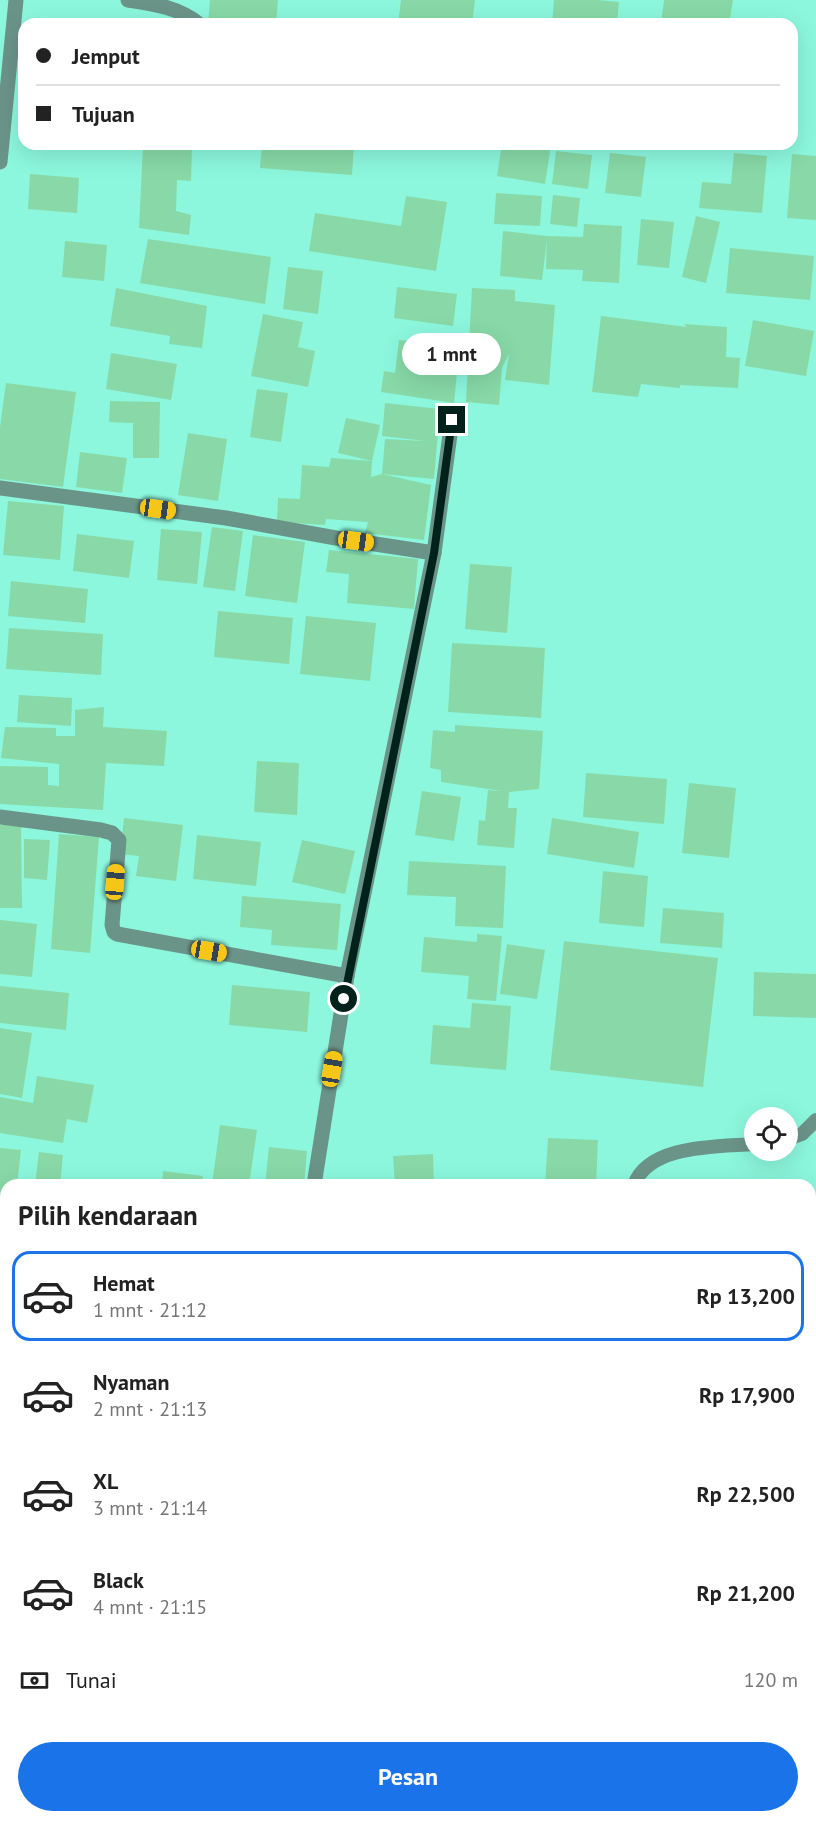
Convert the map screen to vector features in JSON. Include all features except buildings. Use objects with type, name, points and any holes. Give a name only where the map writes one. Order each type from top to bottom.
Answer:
[{"type":"street","points":[[0,162],[16,0]]},
{"type":"street","points":[[128,0],[170,8],[192,18]]},
{"type":"street","points":[[315,1179],[347,976],[434,553],[452,420]]},
{"type":"street","points":[[0,488],[226,518],[434,553]]},
{"type":"street","points":[[0,817],[101,830],[116,835],[119,840],[112,926],[117,934],[347,976]]},
{"type":"lane","points":[[798,1135],[816,1120]]},
{"type":"lane","points":[[638,1179],[648,1165],[663,1156],[693,1149],[744,1145]]},
{"type":"route","points":[[344,999],[434,553],[452,420]]}]
